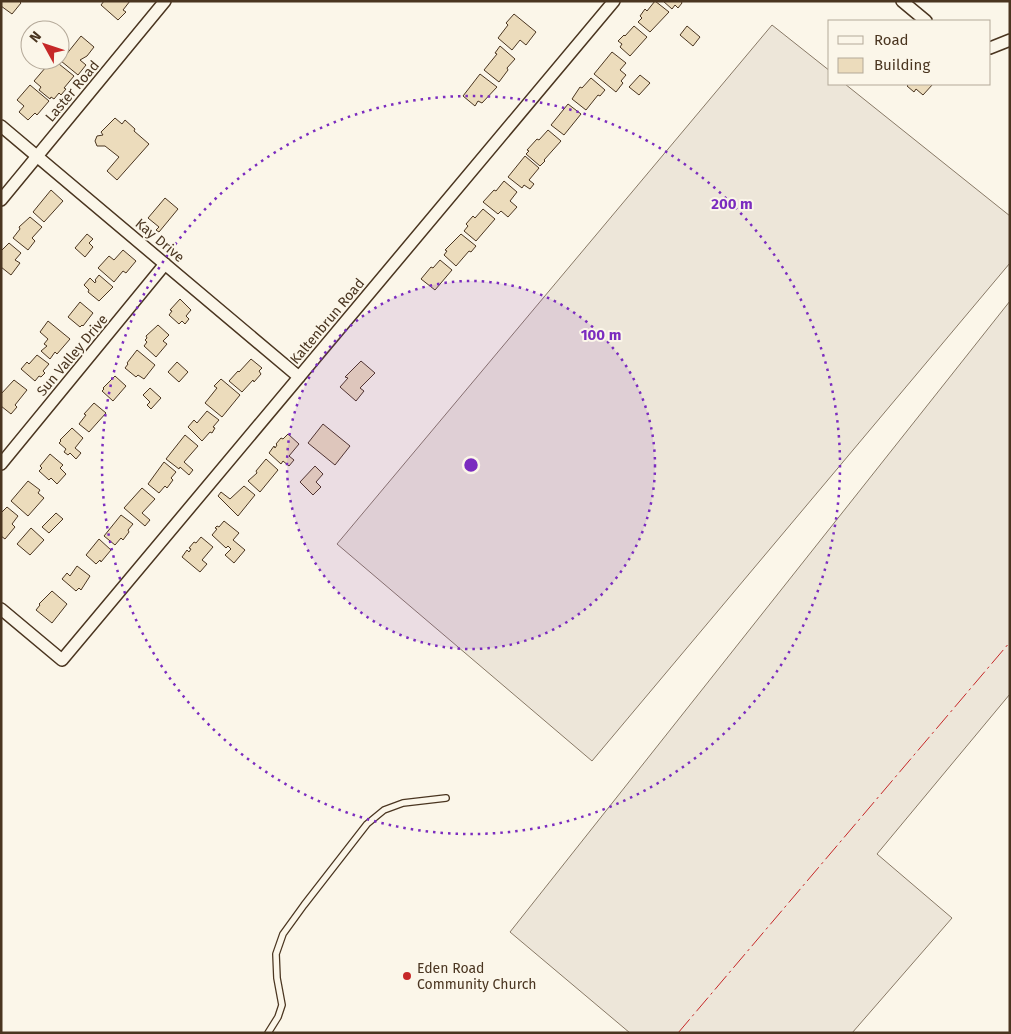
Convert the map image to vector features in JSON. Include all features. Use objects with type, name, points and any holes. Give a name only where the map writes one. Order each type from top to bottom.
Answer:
[{"type":"street","name":"Laster Road","points":[[1,200],[165,1]]},
{"type":"street","name":"Kaltenbrun Road","points":[[1,609],[62,660],[614,1]]},
{"type":"street","points":[[902,1],[925,20]]},
{"type":"street","points":[[991,48],[1010,40]]},
{"type":"street","name":"Kay Drive","points":[[1,126],[299,377]]},
{"type":"street","name":"Sun Valley Drive","points":[[1,464],[165,264]]},
{"type":"lane","points":[[268,1033],[282,1005],[277,978],[276,954],[284,934],[304,904],[367,824],[384,810],[403,803],[446,798]]},
{"type":"shaded area","points":[[772,25],[828,69],[828,85],[846,85],[1010,216],[1010,263],[592,761],[337,544]]},
{"type":"shaded area","points":[[1010,301],[1010,694],[877,854],[952,918],[852,1033],[630,1033],[510,932]]},
{"type":"building","points":[[1,1],[19,1],[21,3],[12,14],[1,6]]},
{"type":"building","points":[[104,1],[130,1],[123,10],[126,12],[118,20],[101,5]]},
{"type":"building","points":[[655,1],[669,12],[650,32],[638,22],[642,18],[640,16],[645,9],[647,11]]},
{"type":"building","points":[[663,1],[681,1],[682,3],[678,8],[675,5],[672,9]]},
{"type":"building","points":[[514,14],[536,32],[526,45],[520,40],[512,50],[498,38],[508,25],[506,23]]},
{"type":"building","points":[[634,26],[647,37],[630,56],[620,47],[622,44],[618,41]]},
{"type":"building","points":[[687,26],[700,37],[693,46],[680,35]]},
{"type":"building","points":[[81,36],[94,47],[87,56],[80,60],[86,65],[78,75],[70,68],[70,50]]},
{"type":"building","points":[[500,46],[515,59],[499,82],[484,70],[497,54],[495,53]]},
{"type":"building","points":[[612,52],[626,63],[620,70],[626,75],[616,92],[594,74]]},
{"type":"building","points":[[43,70],[66,70],[74,76],[61,95],[59,93],[54,99],[51,97],[50,99],[39,90],[41,87],[34,81]]},
{"type":"building","points":[[480,74],[497,87],[482,103],[478,101],[475,106],[463,96]]},
{"type":"building","points":[[640,75],[650,83],[639,95],[629,87]]},
{"type":"building","points":[[591,78],[605,90],[600,96],[598,95],[586,110],[572,99],[580,87],[582,88]]},
{"type":"building","points":[[30,85],[49,101],[37,115],[35,113],[28,120],[19,112],[24,106],[17,100]]},
{"type":"building","points":[[932,85],[923,95],[916,89],[914,92],[907,86]]},
{"type":"building","points":[[568,104],[581,114],[564,135],[551,125]]},
{"type":"building","points":[[115,118],[122,124],[125,120],[149,144],[117,180],[107,171],[119,157],[105,146],[97,146],[95,141],[97,136],[103,135],[101,132]]},
{"type":"building","points":[[548,130],[561,141],[540,166],[526,154],[529,151],[527,150],[537,139],[539,140]]},
{"type":"building","points":[[525,156],[539,168],[529,180],[534,184],[530,189],[524,185],[522,188],[508,177]]},
{"type":"building","points":[[504,181],[517,192],[510,201],[517,207],[508,217],[501,211],[498,214],[483,202]]},
{"type":"building","points":[[51,190],[63,201],[44,222],[33,212]]},
{"type":"building","points":[[165,198],[178,209],[159,232],[156,230],[159,227],[148,218]]},
{"type":"building","points":[[483,209],[495,219],[476,241],[464,231],[468,226],[466,224]]},
{"type":"building","points":[[30,217],[42,227],[32,238],[35,241],[28,250],[13,238],[20,229],[19,227]]},
{"type":"building","points":[[87,234],[93,239],[89,243],[93,247],[85,257],[75,248]]},
{"type":"building","points":[[461,234],[476,246],[456,266],[444,255],[447,251],[445,250]]},
{"type":"building","points":[[9,243],[21,253],[15,260],[20,263],[11,275],[1,267],[1,251]]},
{"type":"building","points":[[123,250],[136,261],[126,273],[123,271],[114,282],[98,268],[109,256],[114,260]]},
{"type":"building","points":[[440,260],[452,270],[435,290],[421,279]]},
{"type":"building","points":[[99,275],[113,287],[99,301],[88,292],[89,290],[84,285],[90,278],[95,283]]},
{"type":"building","points":[[180,299],[191,310],[186,316],[189,319],[185,324],[182,321],[179,324],[169,315],[172,311],[170,310]]},
{"type":"building","points":[[80,302],[93,313],[83,326],[80,327],[68,317]]},
{"type":"building","points":[[48,321],[70,339],[50,359],[41,351],[47,346],[44,344],[48,339],[40,332]]},
{"type":"building","points":[[158,325],[169,335],[163,341],[167,344],[156,357],[144,346],[147,342],[145,340],[146,336]]},
{"type":"building","points":[[137,350],[155,365],[144,379],[138,375],[136,377],[125,368]]},
{"type":"building","points":[[37,355],[49,364],[43,371],[45,373],[35,381],[21,369],[27,362],[29,364]]},
{"type":"building","points":[[251,359],[262,368],[259,371],[261,374],[242,392],[229,381]]},
{"type":"building","points":[[361,361],[375,373],[360,388],[364,391],[356,401],[340,387],[348,378],[345,377]]},
{"type":"building","points":[[177,362],[188,372],[179,382],[168,372]]},
{"type":"building","points":[[115,376],[126,386],[113,401],[102,391]]},
{"type":"building","points":[[221,379],[240,395],[222,417],[205,403],[217,388],[214,386]]},
{"type":"building","points":[[14,380],[27,390],[15,405],[17,407],[11,414],[1,406],[1,394]]},
{"type":"building","points":[[150,388],[161,398],[151,409],[147,405],[150,402],[143,395]]},
{"type":"building","points":[[94,403],[106,413],[89,432],[79,424],[86,415],[84,414]]},
{"type":"building","points":[[207,411],[219,420],[213,427],[215,428],[212,433],[210,432],[202,441],[188,427],[194,420],[197,423]]},
{"type":"building","points":[[323,424],[350,446],[335,465],[308,443]]},
{"type":"building","points":[[72,428],[83,438],[75,448],[81,453],[76,459],[70,453],[68,455],[64,452],[66,449],[59,443]]},
{"type":"building","points":[[288,434],[299,444],[289,456],[294,460],[289,466],[283,461],[281,464],[269,453],[274,446],[275,448],[281,438],[283,439]]},
{"type":"building","points":[[185,435],[198,446],[184,462],[193,470],[189,475],[166,459]]},
{"type":"building","points":[[50,454],[63,465],[60,468],[66,474],[57,484],[39,471],[42,468],[40,466]]},
{"type":"building","points":[[266,459],[278,470],[260,492],[248,481],[257,473],[256,471]]},
{"type":"building","points":[[164,462],[176,472],[167,488],[165,486],[159,493],[148,484]]},
{"type":"building","points":[[315,466],[323,474],[316,482],[321,487],[313,495],[300,482]]},
{"type":"building","points":[[28,481],[40,490],[38,493],[44,498],[28,516],[11,501]]},
{"type":"building","points":[[244,486],[255,495],[238,516],[218,496],[221,492],[230,499]]},
{"type":"building","points":[[142,488],[155,499],[142,513],[150,520],[145,526],[124,508]]},
{"type":"building","points":[[7,507],[18,516],[12,524],[15,527],[5,539],[1,536],[1,513]]},
{"type":"building","points":[[56,513],[63,519],[49,533],[42,527]]},
{"type":"building","points":[[121,515],[133,524],[123,540],[121,538],[115,545],[104,536]]},
{"type":"building","points":[[224,521],[239,533],[233,540],[245,550],[234,563],[225,555],[231,549],[228,546],[226,548],[212,535],[217,529],[215,528],[219,527]]},
{"type":"building","points":[[31,528],[44,540],[30,555],[17,544]]},
{"type":"building","points":[[201,537],[213,547],[202,560],[207,564],[200,572],[182,557],[187,550],[189,552],[191,549],[189,548],[194,542],[196,543]]},
{"type":"building","points":[[99,539],[111,550],[101,562],[100,560],[96,564],[86,555]]},
{"type":"building","points":[[77,566],[90,576],[81,590],[79,588],[76,591],[62,579],[67,573],[70,576]]},
{"type":"building","points":[[52,591],[67,604],[52,623],[36,610],[39,604]]},
{"type":"power","points":[[678,1033],[1010,642]]},
{"type":"place","name":"Eden Road Community Church","points":[[407,976]]}]
